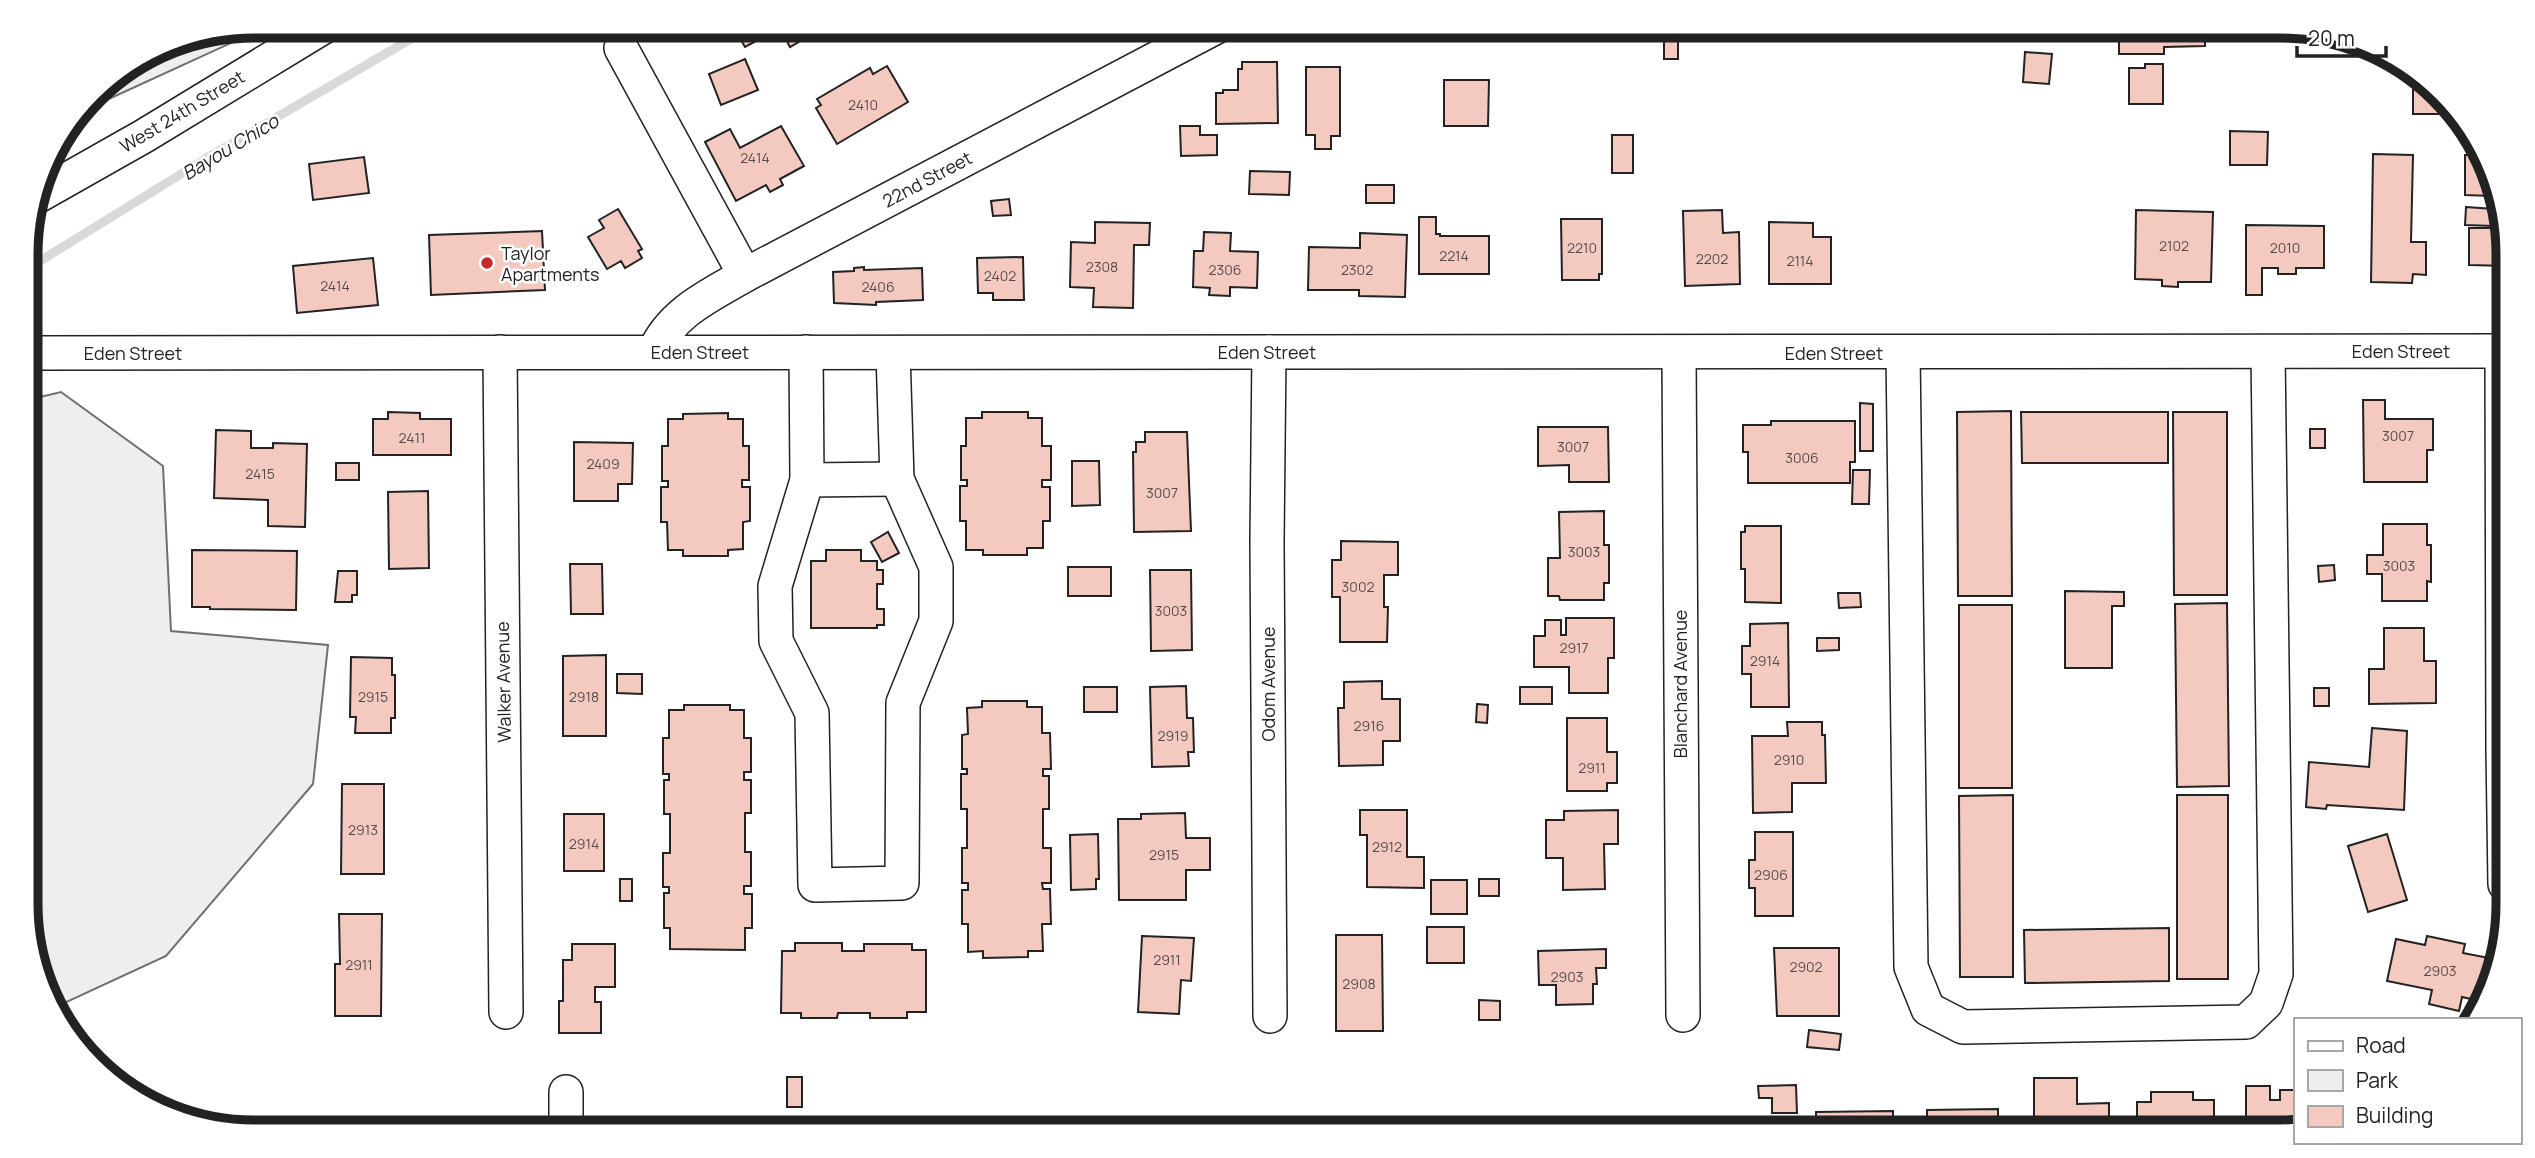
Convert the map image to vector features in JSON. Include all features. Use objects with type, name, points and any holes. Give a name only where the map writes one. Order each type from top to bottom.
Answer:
[{"type":"street","name":"West 24th Street","points":[[49,189],[303,39]]},
{"type":"street","name":"22nd Street","points":[[654,352],[678,316],[689,307],[1194,39]]},
{"type":"street","points":[[621,48],[745,275]]},
{"type":"street","name":"Eden Street","points":[[39,353],[2496,351]]},
{"type":"street","name":"Walker Avenue","points":[[500,352],[506,1012]]},
{"type":"street","points":[[806,352],[807,481],[775,586],[776,641],[812,713],[815,885],[902,883],[903,703],[936,621],[936,567],[897,479],[893,353]]},
{"type":"street","name":"Odom Avenue","points":[[1269,352],[1267,556],[1270,1016]]},
{"type":"street","points":[[1903,352],[1911,967],[1928,1009],[1963,1027],[2246,1021],[2266,1003],[2276,974],[2268,352]]},
{"type":"street","name":"Blanchard Avenue","points":[[1679,353],[1684,1015]]},
{"type":"street","points":[[807,481],[897,479]]},
{"type":"street","points":[[566,1092],[566,1120]]},
{"type":"green space","points":[[239,39],[102,102],[123,83],[172,55],[213,43]]},
{"type":"green space","points":[[61,392],[163,466],[171,631],[328,645],[313,784],[166,956],[63,1004],[46,959],[40,932],[38,903],[39,397]]},
{"type":"building","points":[[1664,38],[1678,38],[1678,59],[1664,59]]},
{"type":"building","points":[[2119,38],[2205,38],[2205,46],[2164,47],[2164,54],[2119,54]]},
{"type":"building","points":[[740,39],[757,39],[758,40],[745,47]]},
{"type":"building","points":[[786,39],[804,39],[790,47]]},
{"type":"building","points":[[2025,52],[2052,54],[2049,84],[2023,82]]},
{"type":"building","points":[[745,59],[758,90],[721,105],[709,74]]},
{"type":"building","points":[[1242,62],[1277,62],[1278,123],[1216,124],[1216,93],[1238,90],[1238,69],[1242,69]]},
{"type":"building","points":[[2145,64],[2163,64],[2163,104],[2129,104],[2129,68],[2145,68]]},
{"type":"building","points":[[887,66],[908,102],[837,144],[816,108],[821,105],[817,99],[870,68],[873,74]]},
{"type":"building","points":[[1306,67],[1340,67],[1340,136],[1331,136],[1331,149],[1315,149],[1315,135],[1306,135]]},
{"type":"building","points":[[1444,80],[1489,80],[1488,126],[1444,126]]},
{"type":"building","points":[[2413,84],[2444,114],[2413,114]]},
{"type":"building","points":[[781,126],[804,166],[780,179],[783,185],[770,192],[766,185],[736,201],[705,142],[730,129],[740,148]]},
{"type":"building","points":[[1180,126],[1200,126],[1200,135],[1217,135],[1217,155],[1181,156]]},
{"type":"building","points":[[2230,131],[2268,132],[2267,165],[2230,165]]},
{"type":"building","points":[[1612,135],[1633,135],[1633,173],[1612,173]]},
{"type":"building","points":[[2373,154],[2413,155],[2411,242],[2426,242],[2426,275],[2413,274],[2412,283],[2371,282]]},
{"type":"building","points":[[2465,155],[2472,155],[2488,196],[2465,195]]},
{"type":"building","points":[[364,157],[369,193],[313,200],[309,164]]},
{"type":"building","points":[[1250,171],[1290,172],[1289,195],[1249,194]]},
{"type":"building","points":[[1366,185],[1394,185],[1394,203],[1366,203]]},
{"type":"building","points":[[1009,199],[1011,215],[993,216],[991,201]]},
{"type":"building","points":[[2466,207],[2491,209],[2493,226],[2465,225]]},
{"type":"building","points":[[618,209],[642,249],[638,251],[642,258],[625,268],[621,261],[607,269],[588,237],[604,228],[599,220]]},
{"type":"building","points":[[1722,210],[1723,233],[1739,232],[1740,284],[1685,286],[1683,211]]},
{"type":"building","points":[[2136,210],[2213,212],[2211,282],[2178,282],[2178,287],[2162,286],[2162,280],[2135,279]]},
{"type":"building","points":[[1419,217],[1436,217],[1436,234],[1440,236],[1489,236],[1489,274],[1419,274]]},
{"type":"building","points":[[1561,219],[1602,219],[1602,274],[1599,274],[1599,280],[1562,280]]},
{"type":"building","points":[[1095,222],[1150,223],[1149,245],[1134,245],[1133,308],[1093,307],[1094,288],[1070,287],[1071,242],[1095,243]]},
{"type":"building","points":[[1769,222],[1813,223],[1813,237],[1831,237],[1831,284],[1769,284]]},
{"type":"building","points":[[2246,225],[2324,226],[2324,268],[2296,268],[2296,274],[2278,274],[2278,268],[2262,268],[2262,295],[2246,295]]},
{"type":"building","points":[[2469,228],[2495,228],[2496,266],[2469,265]]},
{"type":"building","name":"Taylor Apartments","points":[[542,231],[545,290],[431,295],[429,235]]},
{"type":"building","points":[[1204,232],[1231,233],[1230,251],[1258,252],[1257,288],[1230,287],[1230,296],[1209,295],[1210,288],[1193,287],[1194,251],[1203,251]]},
{"type":"building","points":[[1360,233],[1407,235],[1405,297],[1359,296],[1359,290],[1308,290],[1309,247],[1360,248]]},
{"type":"building","points":[[1023,257],[1024,300],[993,300],[993,293],[978,293],[977,258]]},
{"type":"building","points":[[373,258],[378,305],[297,313],[293,266]]},
{"type":"building","points":[[864,267],[864,270],[922,268],[923,300],[876,302],[876,305],[834,303],[833,272],[854,271],[854,268]]},
{"type":"building","points":[[2363,400],[2385,400],[2385,419],[2433,419],[2433,450],[2427,450],[2427,482],[2364,482]]},
{"type":"building","points":[[1860,403],[1873,404],[1873,451],[1860,451]]},
{"type":"building","points":[[2011,411],[2012,596],[1958,596],[1957,412]]},
{"type":"building","points":[[388,412],[420,413],[420,419],[451,419],[451,455],[373,455],[373,419],[388,419]]},
{"type":"building","points":[[982,412],[1028,412],[1028,418],[1042,418],[1042,446],[1051,446],[1051,480],[1042,480],[1042,487],[1050,487],[1050,521],[1043,521],[1043,548],[1027,548],[1027,555],[983,555],[983,550],[966,550],[966,521],[960,521],[960,486],[967,486],[967,480],[961,480],[961,446],[966,446],[966,418],[982,418]]},
{"type":"building","points":[[2021,412],[2168,412],[2168,463],[2022,463]]},
{"type":"building","points":[[2173,412],[2227,412],[2227,595],[2174,595]]},
{"type":"building","points":[[728,413],[728,419],[743,419],[743,446],[749,446],[749,480],[742,480],[742,487],[750,487],[750,521],[743,522],[743,549],[728,550],[728,556],[683,556],[683,550],[668,550],[667,522],[661,522],[661,487],[668,487],[668,481],[662,481],[662,446],[668,446],[668,419],[683,419],[683,414]]},
{"type":"building","points":[[1771,421],[1855,421],[1855,462],[1850,462],[1850,483],[1748,483],[1748,452],[1743,452],[1743,425],[1771,425]]},
{"type":"building","points":[[1538,427],[1608,427],[1609,482],[1569,482],[1569,465],[1538,466]]},
{"type":"building","points":[[2310,429],[2325,429],[2325,448],[2310,448]]},
{"type":"building","points":[[216,430],[251,431],[251,448],[273,448],[273,443],[307,444],[305,527],[268,526],[268,500],[214,498]]},
{"type":"building","points":[[1145,432],[1187,432],[1191,531],[1134,532],[1133,452],[1136,452],[1136,442],[1145,442]]},
{"type":"building","points":[[574,442],[633,443],[632,484],[618,484],[618,501],[574,501]]},
{"type":"building","points":[[1072,461],[1099,461],[1100,505],[1072,506]]},
{"type":"building","points":[[336,463],[359,463],[359,480],[336,480]]},
{"type":"building","points":[[1853,470],[1870,470],[1869,504],[1852,504]]},
{"type":"building","points":[[428,491],[429,568],[389,569],[388,492]]},
{"type":"building","points":[[1604,511],[1604,545],[1609,545],[1609,583],[1604,583],[1604,600],[1560,600],[1559,596],[1548,596],[1548,558],[1560,558],[1559,512]]},
{"type":"building","points":[[2383,524],[2427,524],[2427,545],[2431,545],[2431,582],[2427,581],[2427,601],[2382,601],[2382,574],[2367,574],[2367,555],[2383,555]]},
{"type":"building","points":[[1745,526],[1781,526],[1781,603],[1745,602],[1745,569],[1741,569],[1741,532],[1745,532]]},
{"type":"building","points":[[888,532],[899,553],[882,562],[871,542]]},
{"type":"building","points":[[1341,541],[1398,542],[1398,575],[1384,575],[1384,607],[1388,607],[1387,642],[1340,642],[1340,597],[1332,597],[1332,560],[1341,560]]},
{"type":"building","points":[[192,550],[297,551],[296,610],[192,607]]},
{"type":"building","points":[[826,550],[861,550],[861,561],[877,561],[877,570],[883,570],[883,584],[877,584],[877,609],[884,609],[884,625],[877,625],[877,628],[811,628],[811,561],[826,561]]},
{"type":"building","points":[[570,564],[602,564],[603,614],[571,614]]},
{"type":"building","points":[[2334,565],[2335,580],[2319,582],[2318,566]]},
{"type":"building","points":[[1068,567],[1111,567],[1111,596],[1068,596]]},
{"type":"building","points":[[1150,570],[1191,570],[1192,650],[1151,651]]},
{"type":"building","points":[[338,571],[357,571],[357,595],[352,595],[352,602],[335,602]]},
{"type":"building","points":[[2065,591],[2124,592],[2124,606],[2112,606],[2112,668],[2065,668]]},
{"type":"building","points":[[1838,593],[1860,593],[1861,607],[1839,608]]},
{"type":"building","points":[[2227,603],[2229,786],[2177,787],[2175,604]]},
{"type":"building","points":[[1959,605],[2012,605],[2012,788],[1959,788]]},
{"type":"building","points":[[1566,618],[1614,618],[1614,658],[1608,658],[1608,693],[1569,693],[1569,667],[1534,667],[1534,636],[1545,636],[1545,620],[1561,620],[1561,635],[1566,635]]},
{"type":"building","points":[[1788,623],[1789,707],[1751,707],[1751,674],[1742,674],[1742,646],[1750,646],[1750,624]]},
{"type":"building","points":[[2384,628],[2424,628],[2424,661],[2436,661],[2436,703],[2369,704],[2369,669],[2384,669]]},
{"type":"building","points":[[1817,638],[1839,638],[1839,650],[1817,651]]},
{"type":"building","points":[[606,655],[606,736],[563,736],[563,656]]},
{"type":"building","points":[[351,657],[392,658],[392,675],[395,675],[395,718],[391,718],[391,733],[355,733],[356,717],[350,717]]},
{"type":"building","points":[[617,674],[642,674],[642,694],[617,693]]},
{"type":"building","points":[[1382,681],[1382,699],[1400,699],[1400,741],[1383,741],[1383,765],[1339,766],[1338,708],[1344,708],[1344,682]]},
{"type":"building","points":[[1186,686],[1187,718],[1193,718],[1194,752],[1188,752],[1189,766],[1152,767],[1150,687]]},
{"type":"building","points":[[1084,687],[1117,687],[1117,712],[1084,712]]},
{"type":"building","points":[[1520,687],[1552,687],[1552,704],[1520,704]]},
{"type":"building","points":[[2314,688],[2329,688],[2329,706],[2314,706]]},
{"type":"building","points":[[982,701],[1027,701],[1027,707],[1042,707],[1042,733],[1050,733],[1051,769],[1043,769],[1043,776],[1049,776],[1049,809],[1043,809],[1043,848],[1051,848],[1051,883],[1042,883],[1043,889],[1050,889],[1051,924],[1042,924],[1043,951],[1028,951],[1028,957],[983,958],[983,951],[968,952],[968,924],[962,924],[962,890],[968,890],[968,883],[962,883],[962,848],[967,848],[967,809],[961,809],[961,774],[967,774],[967,769],[962,769],[962,735],[968,734],[967,708],[982,707]]},
{"type":"building","points":[[1477,704],[1488,705],[1487,723],[1476,722]]},
{"type":"building","points":[[684,705],[730,705],[730,710],[744,710],[744,738],[751,738],[751,772],[744,772],[744,780],[751,780],[751,813],[745,813],[745,852],[751,852],[751,886],[744,886],[744,894],[752,894],[752,928],[745,928],[745,950],[670,949],[670,928],[664,928],[664,893],[669,893],[669,887],[663,887],[663,853],[670,853],[670,814],[664,814],[664,780],[669,780],[669,774],[663,774],[663,738],[669,738],[669,710],[684,710]]},
{"type":"building","points":[[1567,718],[1607,718],[1607,752],[1617,752],[1617,783],[1607,783],[1607,791],[1567,791]]},
{"type":"building","points":[[1787,722],[1822,722],[1822,735],[1825,735],[1826,783],[1792,783],[1792,812],[1753,813],[1752,736],[1788,736]]},
{"type":"building","points":[[2372,728],[2407,731],[2404,810],[2327,805],[2326,809],[2306,807],[2309,762],[2369,767]]},
{"type":"building","points":[[342,784],[384,784],[384,874],[341,874]]},
{"type":"building","points":[[2013,795],[2013,977],[1960,977],[1959,796]]},
{"type":"building","points":[[2177,795],[2228,795],[2228,979],[2177,979]]},
{"type":"building","points":[[1360,810],[1407,810],[1407,857],[1424,857],[1424,888],[1367,887],[1367,835],[1360,835]]},
{"type":"building","points":[[1618,810],[1618,844],[1604,844],[1605,889],[1563,890],[1563,858],[1546,858],[1546,820],[1564,820],[1564,811]]},
{"type":"building","points":[[1185,813],[1186,838],[1210,838],[1210,870],[1186,870],[1186,900],[1119,900],[1118,819],[1141,819],[1141,814]]},
{"type":"building","points":[[564,814],[604,814],[604,871],[564,871]]},
{"type":"building","points":[[1755,832],[1793,832],[1793,916],[1755,916],[1755,888],[1749,888],[1749,860],[1755,860]]},
{"type":"building","points":[[1098,834],[1099,879],[1096,879],[1096,889],[1071,890],[1070,835]]},
{"type":"building","points":[[2387,834],[2407,900],[2368,912],[2348,846]]},
{"type":"building","points":[[620,879],[632,879],[632,901],[620,901]]},
{"type":"building","points":[[1479,879],[1499,879],[1499,896],[1479,896]]},
{"type":"building","points":[[1431,880],[1467,880],[1467,914],[1431,914]]},
{"type":"building","points":[[339,914],[382,914],[381,1016],[335,1016],[335,964],[340,964]]},
{"type":"building","points":[[1427,927],[1464,927],[1464,963],[1427,963]]},
{"type":"building","points":[[2169,928],[2169,981],[2025,983],[2024,930]]},
{"type":"building","points":[[1336,935],[1382,935],[1383,1031],[1336,1031]]},
{"type":"building","points":[[1142,936],[1194,938],[1191,981],[1181,980],[1179,1014],[1138,1012]]},
{"type":"building","points":[[2427,936],[2465,944],[2463,953],[2489,958],[2473,1000],[2462,997],[2459,1011],[2429,1004],[2432,990],[2387,981],[2396,939],[2425,945]]},
{"type":"building","points":[[795,943],[842,943],[842,951],[864,951],[864,944],[912,944],[912,950],[926,950],[926,1012],[907,1012],[907,1018],[870,1018],[870,1013],[838,1013],[837,1018],[801,1018],[801,1013],[781,1013],[782,951],[795,951]]},
{"type":"building","points":[[572,944],[615,944],[615,987],[595,987],[595,1002],[601,1002],[601,1033],[559,1033],[559,1001],[563,1001],[563,960],[572,960]]},
{"type":"building","points":[[1774,948],[1839,948],[1839,1016],[1777,1016]]},
{"type":"building","points":[[1606,949],[1606,968],[1596,968],[1597,984],[1593,984],[1593,1004],[1556,1005],[1556,985],[1539,985],[1538,951]]},
{"type":"building","points":[[1479,1000],[1500,1001],[1500,1020],[1479,1020]]},
{"type":"building","points":[[1809,1030],[1841,1034],[1839,1050],[1807,1047]]},
{"type":"building","points":[[787,1077],[802,1077],[802,1107],[787,1107]]},
{"type":"building","points":[[2034,1078],[2077,1078],[2077,1104],[2109,1103],[2109,1119],[2034,1119]]},
{"type":"building","points":[[1796,1085],[1797,1113],[1772,1113],[1772,1098],[1759,1098],[1758,1086]]},
{"type":"building","points":[[2246,1086],[2270,1086],[2270,1100],[2280,1100],[2280,1090],[2294,1090],[2294,1119],[2246,1119]]},
{"type":"building","points":[[2151,1092],[2193,1092],[2193,1100],[2214,1100],[2214,1119],[2137,1119],[2137,1102],[2151,1102]]},
{"type":"building","points":[[1998,1109],[1998,1119],[1927,1119],[1927,1110]]},
{"type":"building","points":[[1893,1111],[1893,1119],[1816,1119],[1816,1112]]},
{"type":"building","points":[[452,1118],[493,1118],[493,1120]]},
{"type":"waterway","name":"Bayou Chico","points":[[39,262],[207,158],[411,39]]},
{"type":"place","name":"Taylor Apartments","points":[[487,263]]}]
